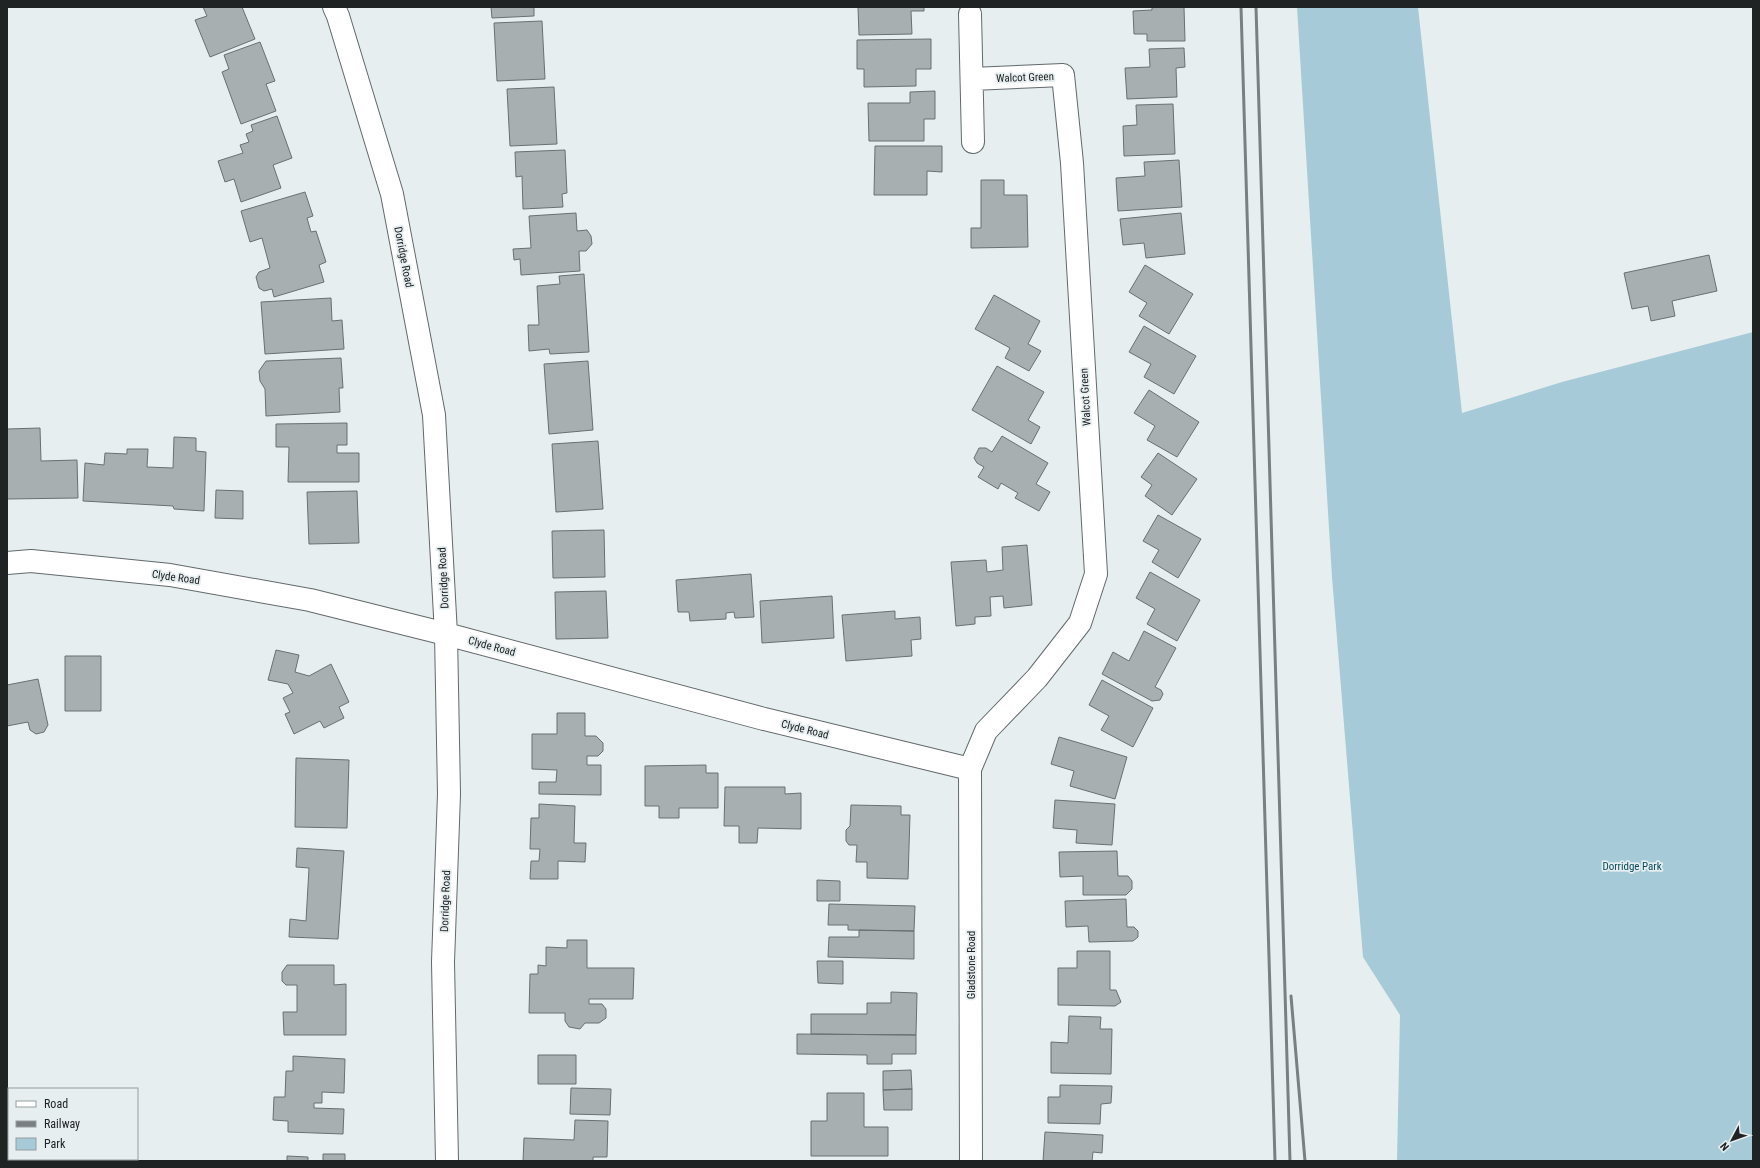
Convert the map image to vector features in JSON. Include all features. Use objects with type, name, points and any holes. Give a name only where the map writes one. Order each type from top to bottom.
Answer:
[{"type":"street","name":"Dorridge Road","points":[[334,7],[392,194],[434,415],[446,634],[449,794],[443,962],[447,1161]]},
{"type":"street","points":[[970,14],[973,142]]},
{"type":"street","name":"Walcot Green","points":[[970,769],[986,731],[1038,678],[1080,623],[1096,574],[1072,163],[1063,75],[972,79]]},
{"type":"street","name":"Clyde Road","points":[[7,563],[31,561],[170,575],[310,600],[446,634],[764,719],[970,769]]},
{"type":"street","name":"Gladstone Road","points":[[970,769],[971,1161]]},
{"type":"green space","name":"Dorridge Park","points":[[1297,7],[1418,7],[1462,413],[1562,382],[1753,332],[1753,1161],[1397,1161],[1400,1015],[1363,957],[1332,577]]},
{"type":"building","points":[[203,7],[242,7],[255,39],[210,57],[195,20],[207,16]]},
{"type":"building","points":[[491,7],[534,7],[534,16],[492,18]]},
{"type":"building","points":[[858,7],[924,7],[924,11],[911,11],[912,34],[859,35]]},
{"type":"building","points":[[1152,7],[1184,7],[1185,41],[1147,41],[1147,34],[1134,34],[1133,11],[1152,10]]},
{"type":"building","points":[[542,21],[545,79],[497,81],[494,23]]},
{"type":"building","points":[[931,39],[931,69],[916,69],[916,86],[864,87],[864,69],[857,69],[857,40]]},
{"type":"building","points":[[260,42],[275,81],[266,84],[276,111],[241,124],[222,72],[229,69],[224,55]]},
{"type":"building","points":[[1184,48],[1185,67],[1176,68],[1177,97],[1127,99],[1125,68],[1150,67],[1149,49]]},
{"type":"building","points":[[554,87],[557,144],[510,146],[507,89]]},
{"type":"building","points":[[935,91],[935,119],[924,119],[924,141],[869,141],[868,103],[910,103],[910,92]]},
{"type":"building","points":[[1173,104],[1175,154],[1124,156],[1123,126],[1137,125],[1136,105]]},
{"type":"building","points":[[277,116],[292,158],[273,165],[281,188],[241,202],[234,179],[225,182],[218,161],[243,153],[240,145],[249,142],[246,134],[253,131],[251,125]]},
{"type":"building","points":[[875,146],[942,146],[942,172],[927,171],[927,195],[874,195]]},
{"type":"building","points":[[565,150],[567,193],[562,194],[563,207],[523,209],[522,176],[516,177],[515,152]]},
{"type":"building","points":[[1179,160],[1182,207],[1118,211],[1116,178],[1145,176],[1144,162]]},
{"type":"building","points":[[981,180],[1004,180],[1004,195],[1027,195],[1028,247],[971,248],[971,228],[981,228]]},
{"type":"building","points":[[305,192],[313,216],[307,218],[311,232],[316,231],[326,262],[319,265],[324,282],[274,297],[272,289],[264,291],[259,288],[256,277],[259,272],[270,268],[262,238],[250,242],[241,211]]},
{"type":"building","points":[[576,213],[577,231],[587,230],[591,236],[592,244],[586,251],[579,251],[580,271],[521,275],[520,259],[514,260],[513,249],[531,248],[529,216]]},
{"type":"building","points":[[1181,213],[1185,254],[1146,258],[1144,243],[1123,245],[1120,219]]},
{"type":"building","points":[[1709,255],[1717,291],[1672,301],[1675,316],[1651,321],[1648,306],[1632,309],[1624,273]]},
{"type":"building","points":[[1145,265],[1193,294],[1169,334],[1139,316],[1147,303],[1129,292]]},
{"type":"building","points":[[584,274],[589,352],[550,354],[549,349],[529,351],[528,325],[539,325],[537,286],[560,284],[559,276]]},
{"type":"building","points":[[994,295],[1040,321],[1028,344],[1041,351],[1029,371],[1005,358],[1010,348],[975,329]]},
{"type":"building","points":[[331,298],[332,321],[342,320],[344,349],[265,354],[261,302]]},
{"type":"building","points":[[1144,326],[1196,356],[1174,394],[1144,377],[1151,364],[1129,352]]},
{"type":"building","points":[[341,358],[343,388],[339,388],[340,412],[266,416],[265,389],[260,381],[259,371],[266,361]]},
{"type":"building","points":[[588,361],[593,430],[549,434],[544,364]]},
{"type":"building","points":[[997,366],[1044,392],[1028,420],[1040,427],[1031,444],[972,410]]},
{"type":"building","points":[[1149,390],[1199,422],[1177,457],[1147,440],[1155,426],[1134,413]]},
{"type":"building","points":[[347,423],[347,445],[337,445],[337,453],[359,453],[359,482],[288,482],[289,447],[276,447],[276,424]]},
{"type":"building","points":[[40,428],[41,461],[77,460],[78,498],[7,499],[7,429]]},
{"type":"building","points":[[1002,436],[1048,463],[1036,484],[1050,492],[1039,511],[1015,498],[1018,493],[1001,483],[998,489],[978,477],[984,467],[977,463],[974,458],[979,448],[986,448],[992,452]]},
{"type":"building","points":[[174,437],[196,438],[196,451],[206,452],[204,511],[174,509],[173,506],[83,501],[85,463],[104,465],[105,453],[127,454],[127,449],[148,449],[147,467],[173,468]]},
{"type":"building","points":[[598,441],[603,509],[556,512],[552,444]]},
{"type":"building","points":[[1158,453],[1197,479],[1172,515],[1145,496],[1152,485],[1141,477]]},
{"type":"building","points":[[216,490],[243,491],[243,519],[215,518]]},
{"type":"building","points":[[357,491],[359,543],[309,544],[307,492]]},
{"type":"building","points":[[1158,515],[1201,539],[1178,578],[1152,562],[1159,550],[1143,541]]},
{"type":"building","points":[[604,530],[605,577],[553,578],[552,531]]},
{"type":"building","points":[[1027,545],[1032,605],[1004,608],[1003,596],[990,597],[991,616],[975,617],[975,624],[956,626],[951,562],[986,560],[987,572],[1003,570],[1002,547]]},
{"type":"building","points":[[1150,572],[1200,600],[1177,641],[1147,624],[1155,609],[1136,598]]},
{"type":"building","points":[[751,574],[754,617],[735,618],[734,612],[726,613],[726,619],[690,621],[689,612],[678,612],[676,580]]},
{"type":"building","points":[[606,591],[608,638],[556,639],[555,592]]},
{"type":"building","points":[[832,596],[834,638],[762,643],[760,601]]},
{"type":"building","points":[[895,611],[895,619],[920,617],[921,639],[911,640],[912,656],[846,661],[842,615]]},
{"type":"building","points":[[1144,631],[1176,648],[1155,687],[1161,690],[1163,694],[1160,700],[1152,701],[1102,674],[1113,652],[1129,661]]},
{"type":"building","points":[[276,650],[299,655],[295,672],[309,676],[331,664],[349,702],[339,707],[344,718],[324,728],[320,721],[294,734],[285,714],[290,712],[283,698],[293,693],[288,684],[268,680]]},
{"type":"building","points":[[65,656],[101,656],[101,711],[65,711]]},
{"type":"building","points":[[38,679],[48,725],[44,732],[36,734],[30,730],[28,722],[7,726],[7,685]]},
{"type":"building","points":[[1102,680],[1153,708],[1133,747],[1101,730],[1109,716],[1089,705]]},
{"type":"building","points":[[557,713],[585,713],[585,736],[596,736],[603,743],[603,751],[598,756],[587,756],[587,765],[601,765],[601,795],[539,794],[539,782],[556,782],[557,770],[532,769],[532,734],[557,734]]},
{"type":"building","points":[[1059,737],[1127,757],[1115,799],[1070,786],[1074,771],[1051,764]]},
{"type":"building","points":[[296,758],[349,760],[347,828],[295,827]]},
{"type":"building","points":[[706,765],[706,773],[718,773],[718,808],[679,808],[679,818],[659,818],[659,806],[645,806],[645,766]]},
{"type":"building","points":[[725,787],[785,787],[785,794],[801,793],[801,829],[758,828],[757,843],[739,843],[739,826],[724,826]]},
{"type":"building","points":[[1055,800],[1115,804],[1112,845],[1076,843],[1077,830],[1053,828]]},
{"type":"building","points":[[539,804],[575,806],[574,843],[586,843],[585,862],[558,861],[558,879],[530,879],[531,861],[539,861],[540,849],[530,849],[531,818],[539,818]]},
{"type":"building","points":[[851,805],[901,806],[901,815],[910,815],[908,879],[867,878],[867,862],[856,862],[857,845],[849,845],[846,841],[846,830],[850,826]]},
{"type":"building","points":[[297,848],[344,851],[338,939],[289,937],[290,919],[306,921],[309,868],[296,867]]},
{"type":"building","points":[[1117,851],[1118,876],[1128,876],[1132,881],[1132,889],[1126,895],[1083,895],[1083,876],[1060,877],[1059,852]]},
{"type":"building","points":[[817,880],[840,881],[840,901],[817,901]]},
{"type":"building","points":[[1126,899],[1127,927],[1134,927],[1138,931],[1138,937],[1133,941],[1089,942],[1088,926],[1066,927],[1065,901]]},
{"type":"building","points":[[829,904],[915,906],[914,931],[848,930],[848,925],[828,925]]},
{"type":"building","points":[[859,930],[914,931],[914,959],[828,957],[829,937],[859,937]]},
{"type":"building","points":[[567,940],[587,940],[587,968],[634,968],[633,999],[589,999],[589,1004],[602,1004],[606,1009],[606,1018],[599,1023],[585,1023],[580,1029],[569,1027],[565,1021],[565,1013],[529,1013],[530,974],[538,974],[538,965],[546,966],[546,947],[567,948]]},
{"type":"building","points":[[1077,951],[1110,951],[1110,990],[1116,990],[1121,1002],[1115,1006],[1058,1005],[1058,968],[1077,968]]},
{"type":"building","points":[[817,961],[843,961],[843,984],[818,983]]},
{"type":"building","points":[[287,965],[334,965],[334,985],[346,984],[346,1035],[284,1035],[283,1012],[297,1012],[297,985],[286,985],[282,981],[282,972]]},
{"type":"building","points":[[891,992],[917,993],[916,1035],[811,1034],[811,1014],[867,1014],[867,1003],[891,1003]]},
{"type":"building","points":[[1069,1016],[1101,1017],[1100,1029],[1112,1029],[1111,1074],[1051,1073],[1051,1042],[1068,1043]]},
{"type":"building","points":[[797,1034],[916,1035],[916,1054],[892,1054],[892,1064],[867,1064],[867,1055],[797,1054]]},
{"type":"building","points":[[538,1055],[576,1055],[576,1084],[538,1084]]},
{"type":"building","points":[[293,1056],[345,1059],[344,1093],[322,1092],[322,1103],[314,1103],[314,1108],[344,1109],[343,1134],[288,1132],[288,1121],[273,1120],[274,1097],[285,1097],[286,1071],[293,1071]]},
{"type":"building","points":[[911,1070],[912,1089],[883,1090],[883,1071]]},
{"type":"building","points":[[1060,1085],[1112,1086],[1111,1103],[1101,1104],[1100,1124],[1048,1123],[1048,1097],[1060,1097]]},
{"type":"building","points":[[571,1088],[611,1089],[610,1115],[570,1114]]},
{"type":"building","points":[[912,1089],[912,1110],[884,1110],[883,1090]]},
{"type":"building","points":[[827,1093],[864,1093],[864,1127],[888,1127],[888,1156],[811,1156],[811,1121],[827,1121]]},
{"type":"building","points":[[575,1120],[608,1121],[607,1157],[593,1157],[593,1161],[523,1161],[524,1138],[574,1140]]},
{"type":"building","points":[[1045,1132],[1103,1135],[1102,1153],[1093,1152],[1092,1161],[1043,1161]]},
{"type":"building","points":[[323,1154],[345,1154],[345,1161],[323,1161]]},
{"type":"building","points":[[287,1156],[308,1157],[308,1161],[287,1161]]},
{"type":"railway","points":[[1241,7],[1275,1161]]},
{"type":"railway","points":[[1256,7],[1290,1161]]},
{"type":"railway","points":[[1291,996],[1305,1161]]}]
